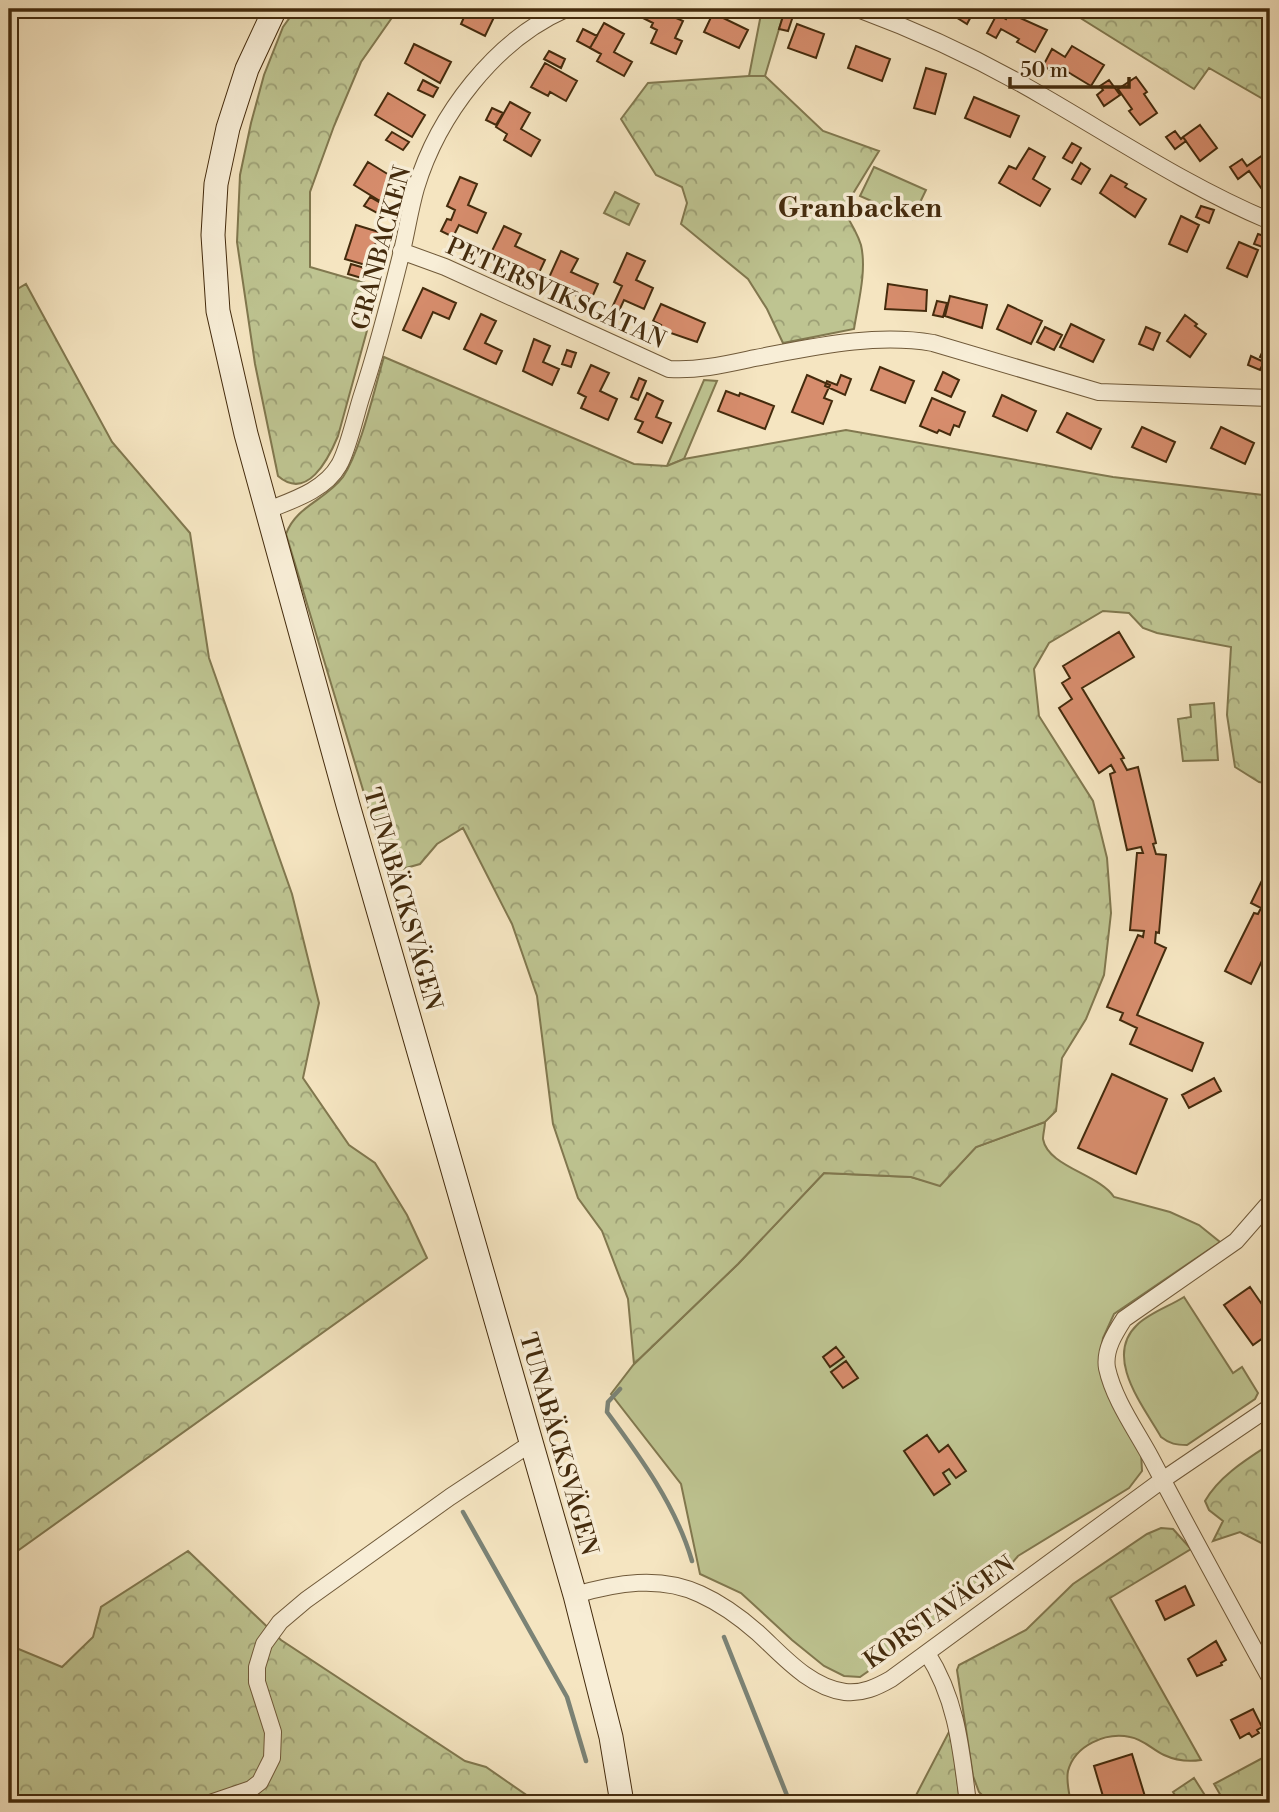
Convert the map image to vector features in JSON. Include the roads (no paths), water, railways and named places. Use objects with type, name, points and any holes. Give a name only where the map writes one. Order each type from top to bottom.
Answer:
[{"type":"street","name":"TUNABÄCKSVÄGEN","points":[[275,9],[247,69],[228,128],[216,184],[213,235],[218,311],[229,366],[348,805],[575,1595],[611,1738],[622,1803]]},
{"type":"street","name":"GRANBACKEN","points":[[268,510],[305,495],[325,482],[340,465],[375,355],[416,187],[436,141],[459,102],[484,71],[519,37],[566,9]]},
{"type":"street","points":[[858,9],[915,30],[982,62],[1198,187],[1270,221]]},
{"type":"street","name":"PETERSVIKSGATAN","points":[[401,251],[445,267],[669,369],[717,366],[857,341],[905,338],[933,343],[1099,392],[1270,398]]},
{"type":"street","points":[[1270,1202],[1236,1241],[1124,1319],[1114,1334],[1108,1351],[1107,1366],[1119,1399],[1161,1481],[1270,1678]]},
{"type":"street","name":"KORSTAVÄGEN","points":[[575,1595],[606,1586],[651,1582],[678,1586],[701,1594],[735,1615],[814,1681],[846,1692],[863,1691],[877,1687],[927,1653],[1161,1481],[1270,1408]]},
{"type":"street","points":[[210,1803],[251,1789],[260,1782],[272,1758],[274,1732],[257,1682],[257,1667],[264,1644],[280,1622],[306,1600],[450,1497],[530,1444]]},
{"type":"street","points":[[927,1653],[943,1680],[958,1724],[968,1803]]},
{"type":"waterway","points":[[620,1389],[608,1402],[607,1412],[645,1465],[667,1502],[692,1561]]},
{"type":"waterway","points":[[463,1512],[567,1697],[586,1761]]},
{"type":"waterway","points":[[724,1637],[790,1803]]},
{"type":"district","name":"Granbacken","points":[[860,207]]}]
